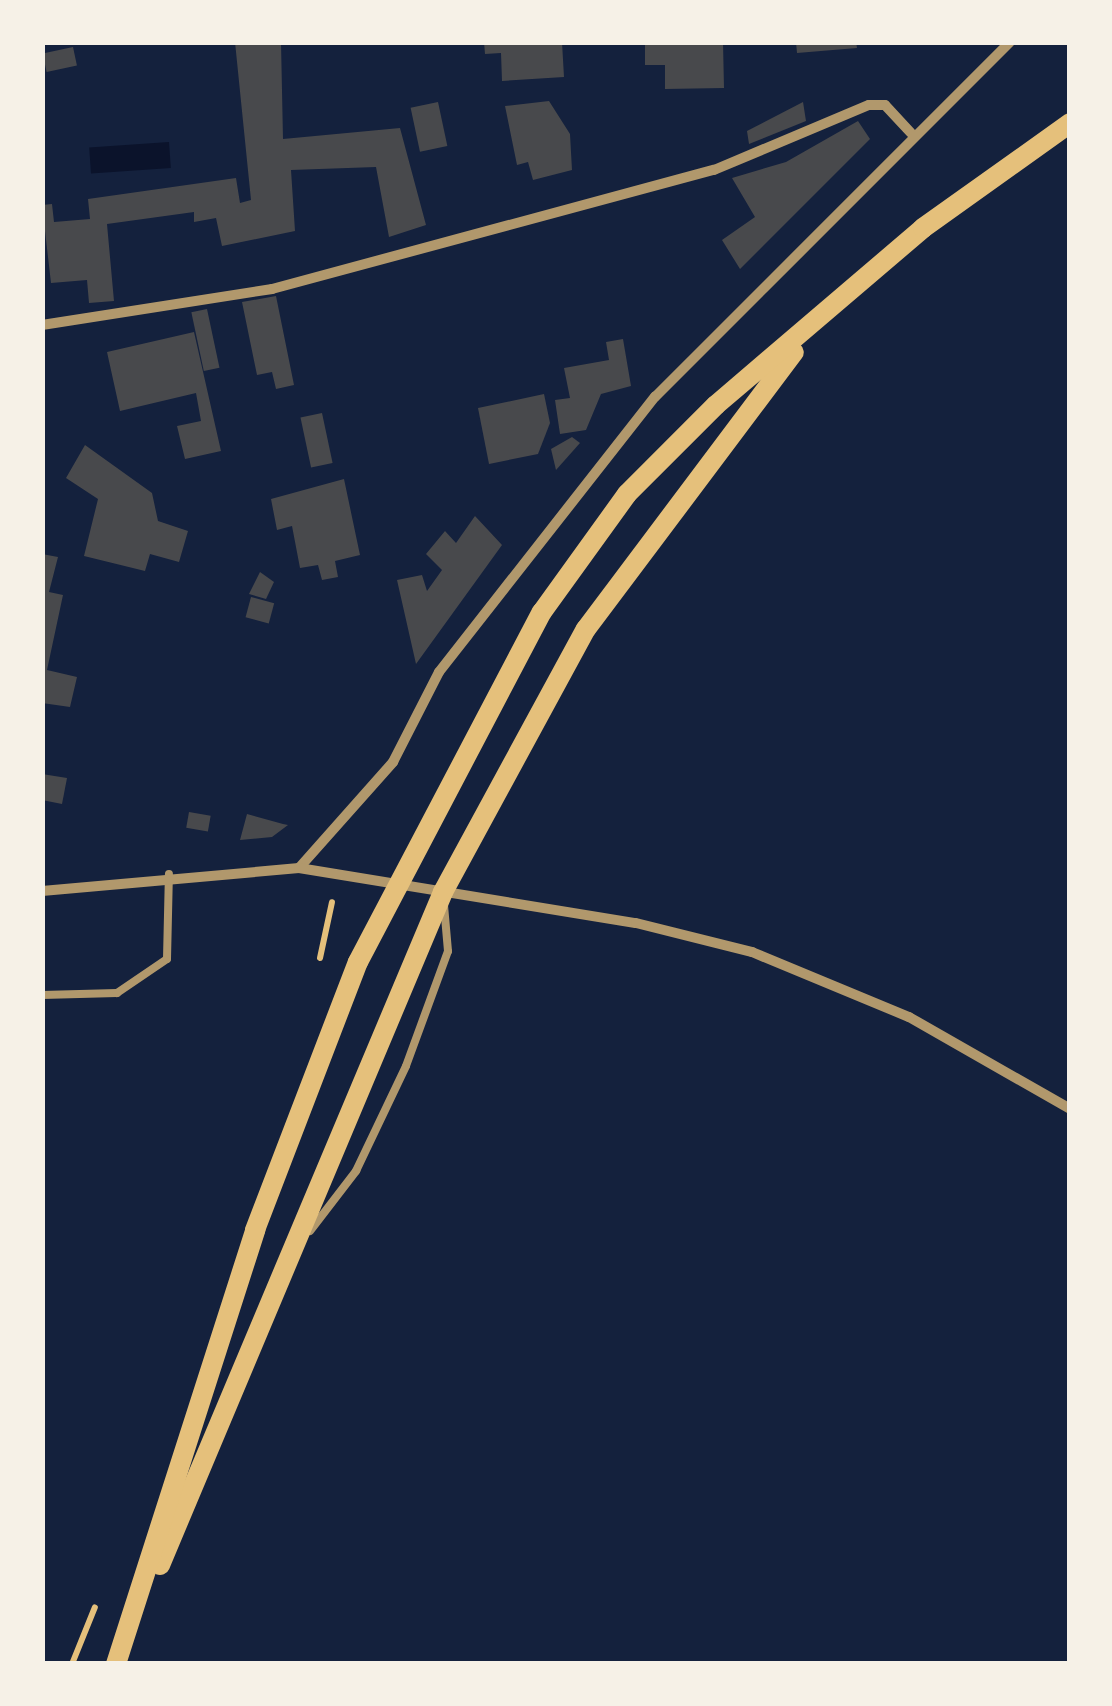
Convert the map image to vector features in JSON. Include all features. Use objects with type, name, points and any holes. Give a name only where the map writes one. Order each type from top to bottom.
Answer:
[{"type":"main road","points":[[117,1664],[255,1230],[392,884],[542,612],[628,494],[924,228],[1070,123]]},
{"type":"main road","points":[[117,1664],[298,1246],[442,892],[586,630],[821,319]]},
{"type":"street","points":[[299,868],[392,762],[439,672],[656,397],[911,134],[1010,42]]},
{"type":"street","points":[[42,326],[310,279],[714,170],[868,104],[884,105],[911,134]]},
{"type":"street","points":[[42,891],[169,874],[299,868],[752,952],[910,1017],[1070,1110]]},
{"type":"lane","points":[[42,994],[118,992],[167,959],[169,874]]},
{"type":"lane","points":[[298,1246],[356,1172],[406,1066],[448,952],[442,892]]},
{"type":"water","points":[[169,142],[171,168],[91,174],[89,148]]},
{"type":"building","points":[[235,42],[281,42],[283,139],[400,128],[426,225],[389,237],[376,167],[291,170],[295,231],[222,246],[216,218],[194,222],[194,212],[107,224],[114,301],[89,303],[87,280],[51,283],[42,205],[52,204],[54,222],[90,219],[88,199],[236,178],[240,203],[251,200]]},
{"type":"building","points":[[484,42],[562,42],[564,77],[502,81],[501,53],[485,54]]},
{"type":"building","points":[[645,42],[723,42],[724,88],[665,89],[665,65],[645,65]]},
{"type":"building","points":[[796,42],[856,42],[857,48],[797,53]]},
{"type":"building","points":[[73,47],[77,66],[47,72],[43,53]]},
{"type":"building","points":[[549,101],[570,134],[572,170],[533,180],[528,162],[517,165],[505,106]]},
{"type":"building","points":[[438,102],[447,146],[420,152],[411,108]]},
{"type":"building","points":[[803,102],[806,121],[749,144],[747,131]]},
{"type":"building","points":[[858,121],[870,139],[740,269],[722,240],[755,217],[732,178],[786,162]]},
{"type":"building","points":[[276,296],[294,385],[276,389],[272,372],[257,375],[242,302]]},
{"type":"building","points":[[207,309],[219,368],[204,371],[191,312]]},
{"type":"building","points":[[194,332],[221,451],[185,459],[177,426],[201,421],[196,393],[120,411],[107,352]]},
{"type":"building","points":[[623,339],[631,386],[601,394],[586,430],[560,434],[555,400],[570,398],[564,368],[609,360],[606,342]]},
{"type":"building","points":[[544,394],[550,423],[538,454],[489,464],[478,408]]},
{"type":"building","points":[[322,413],[333,463],[311,467],[300,418]]},
{"type":"building","points":[[572,437],[580,443],[556,470],[551,449]]},
{"type":"building","points":[[85,445],[152,493],[158,521],[188,531],[179,562],[150,554],[145,571],[84,556],[98,499],[66,478]]},
{"type":"building","points":[[344,479],[360,555],[335,561],[338,577],[322,580],[318,565],[300,568],[292,526],[277,530],[271,499]]},
{"type":"building","points":[[475,516],[502,545],[416,664],[397,580],[422,575],[427,591],[442,570],[426,554],[445,531],[456,543]]},
{"type":"building","points":[[42,554],[58,557],[49,592],[63,595],[47,670],[77,677],[70,707],[42,703]]},
{"type":"building","points":[[260,572],[274,582],[266,599],[249,594]]},
{"type":"building","points":[[251,597],[274,603],[269,623],[246,617]]},
{"type":"building","points":[[42,774],[67,778],[62,804],[42,800]]},
{"type":"building","points":[[189,812],[211,816],[208,832],[186,828]]},
{"type":"building","points":[[247,814],[288,825],[272,837],[240,840]]}]
